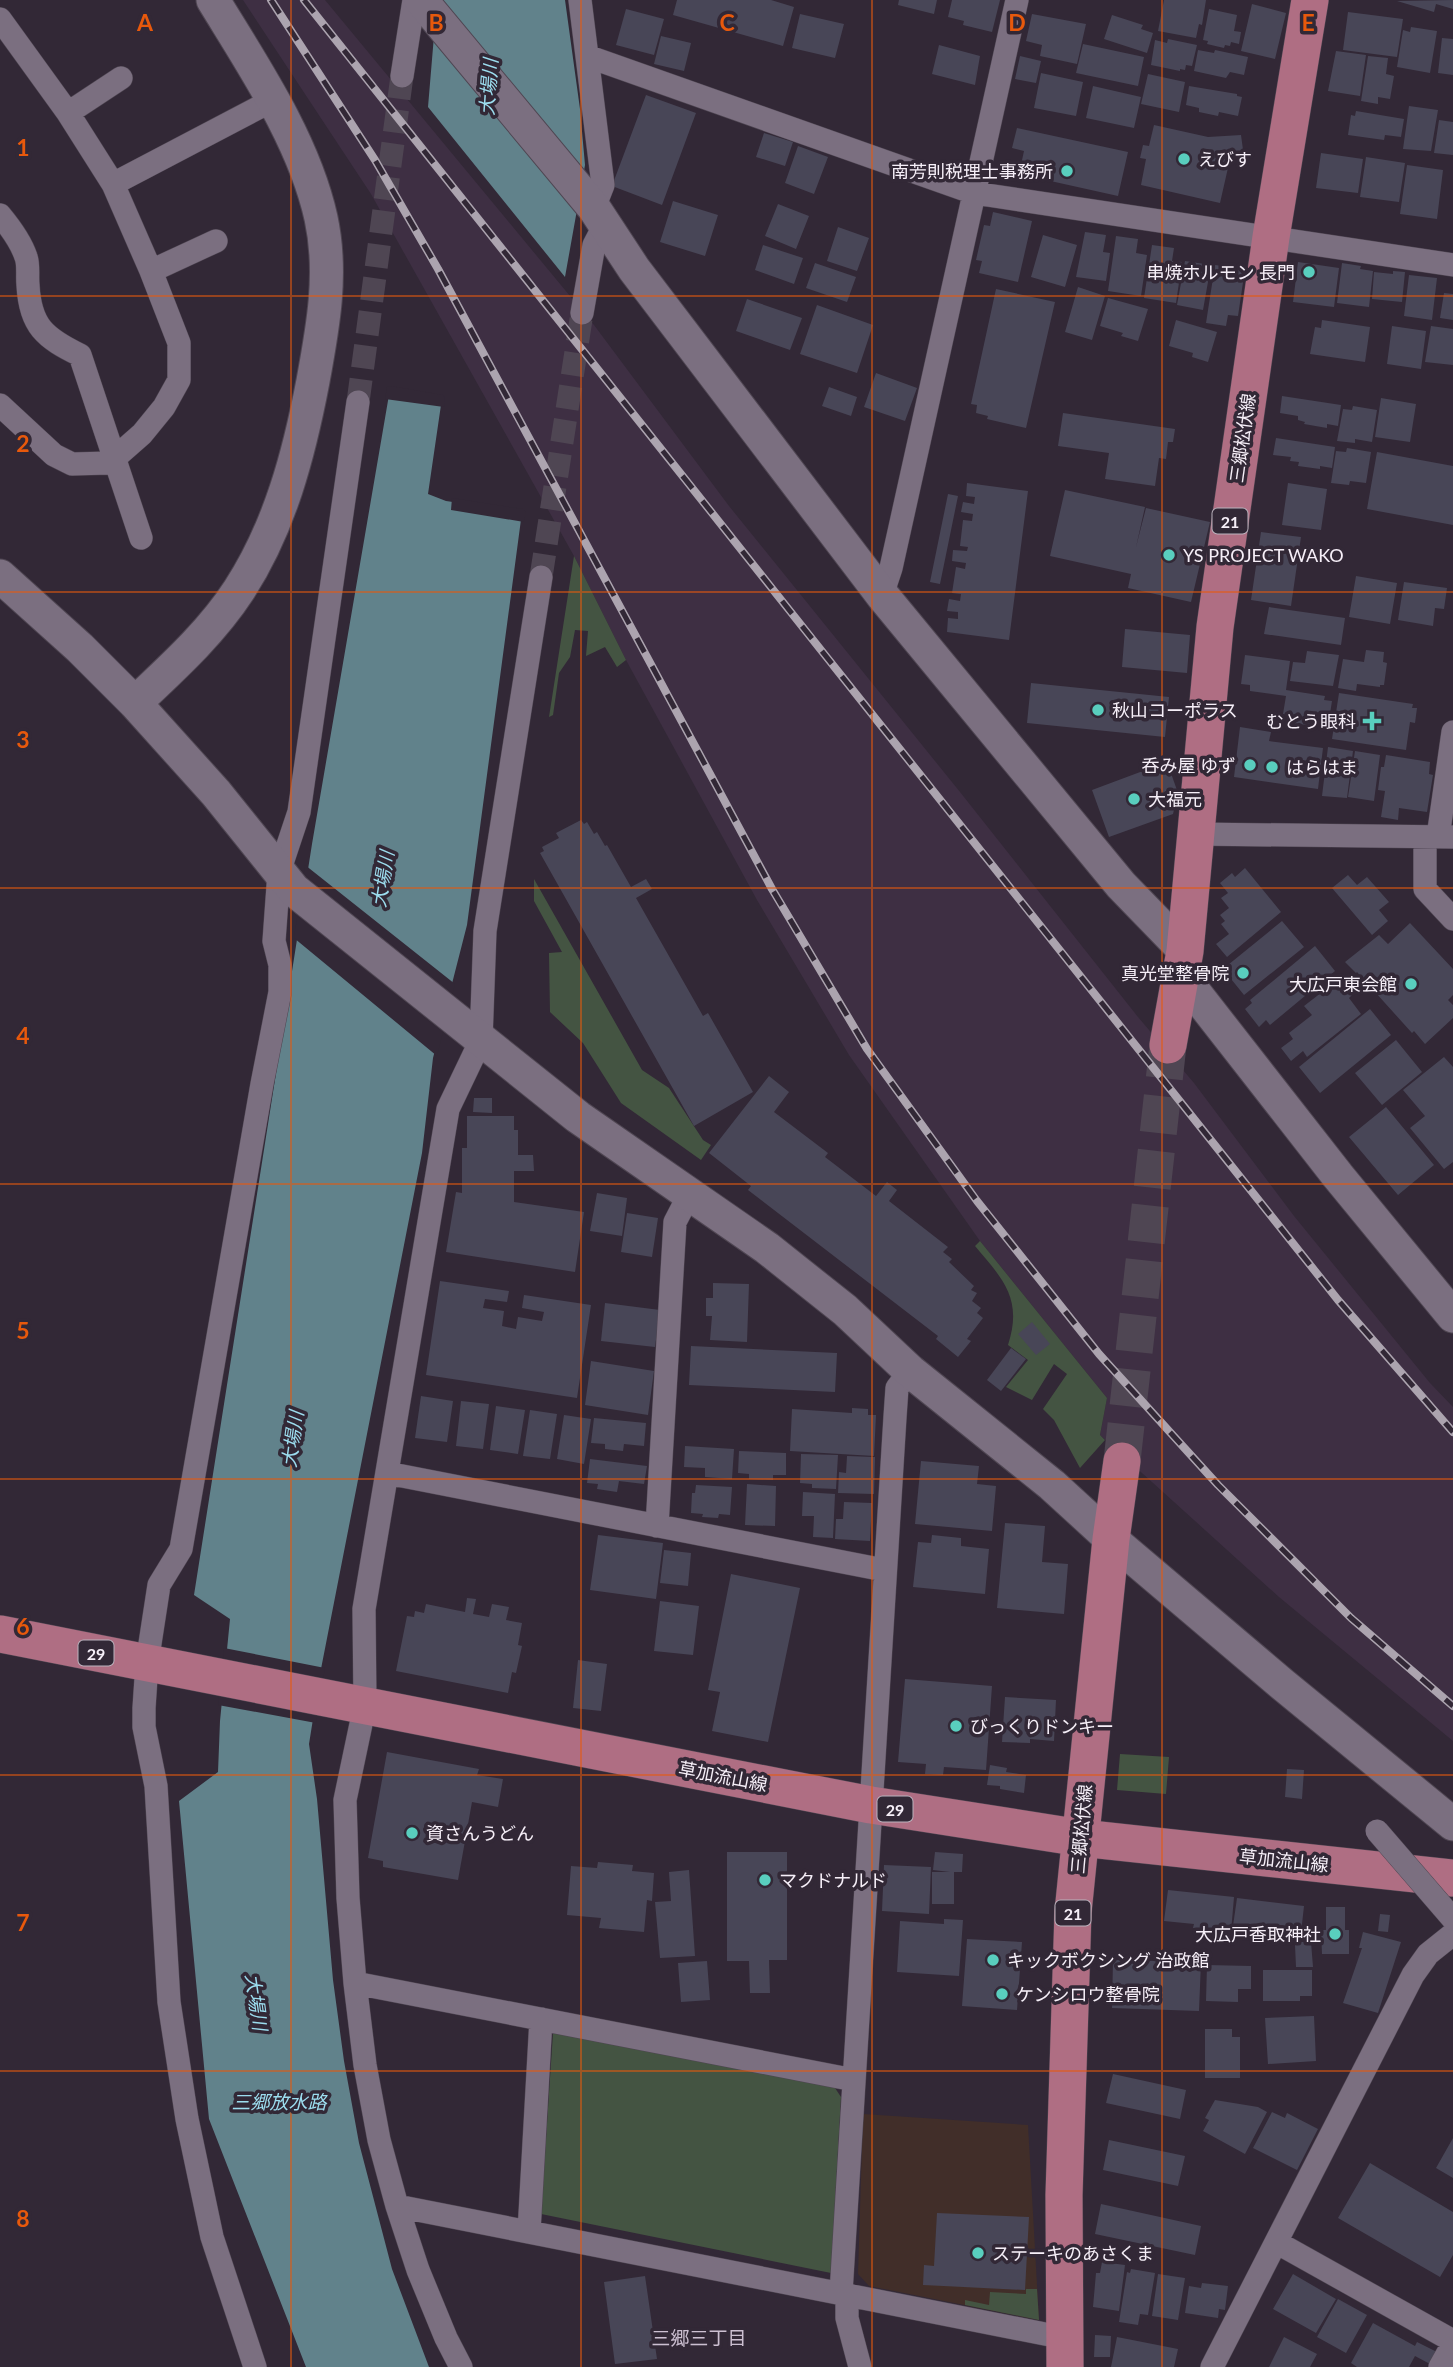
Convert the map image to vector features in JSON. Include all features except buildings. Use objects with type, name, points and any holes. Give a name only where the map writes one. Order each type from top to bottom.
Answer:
[{"type":"main road","name":"三郷松伏線","points":[[1168,1045],[1183,963],[1215,626],[1271,237],[1310,0]]},
{"type":"main road","name":"三郷松伏線","points":[[1065,2353],[1064,2194],[1073,1912],[1111,1538],[1122,1461]]},
{"type":"main road","name":"草加流山線","points":[[0,1634],[871,1805],[1081,1838],[1453,1878]]},
{"type":"street","points":[[135,703],[182,659],[239,590],[273,527],[305,423],[327,300],[327,256],[321,217],[309,180],[273,100],[214,0]]},
{"type":"street","points":[[580,0],[603,185],[594,209],[594,245],[582,313]]},
{"type":"street","points":[[882,596],[891,568],[1017,0]]},
{"type":"street","points":[[402,76],[422,5]]},
{"type":"street","points":[[422,5],[594,209],[634,270],[882,596],[1183,963],[1338,1176],[1447,1298]]},
{"type":"street","points":[[0,19],[68,113],[113,184],[179,343],[179,380],[157,416],[142,434],[109,463],[72,464],[54,455],[0,405]]},
{"type":"street","points":[[587,55],[974,193],[1453,265]]},
{"type":"street","points":[[68,113],[121,78]]},
{"type":"street","points":[[113,184],[273,100]]},
{"type":"street","points":[[0,215],[11,228],[27,259],[29,305],[39,326],[54,342],[80,355],[141,538]]},
{"type":"street","points":[[151,271],[216,241]]},
{"type":"street","points":[[256,2367],[212,2236],[187,2119],[169,2002],[156,1787],[144,1727],[147,1664],[159,1585],[181,1549],[280,992],[280,965],[274,941],[299,812],[358,402]]},
{"type":"street","points":[[0,576],[135,703],[216,793],[286,881],[578,1117],[767,1248],[845,1310],[910,1371],[1052,1485],[1282,1684],[1453,1824]]},
{"type":"street","points":[[461,2367],[418,2270],[379,2140],[365,2065],[355,1983],[348,1898],[345,1800],[364,1609],[449,1109],[470,1031],[541,577]]},
{"type":"street","points":[[1453,733],[1439,837],[1425,889],[1453,919]]},
{"type":"street","points":[[1195,834],[1439,837]]},
{"type":"street","points":[[657,1526],[675,1222],[689,1195]]},
{"type":"street","points":[[860,2367],[844,2294],[853,2080],[897,1388],[910,1371]]},
{"type":"street","points":[[387,1473],[884,1570]]},
{"type":"street","points":[[1377,1831],[1453,1919]]},
{"type":"street","points":[[1212,2367],[1413,1975],[1428,1954],[1453,1934]]},
{"type":"street","points":[[355,1983],[853,2080]]},
{"type":"street","points":[[529,2232],[541,2019]]},
{"type":"street","points":[[397,2206],[844,2294],[1065,2353]]},
{"type":"street","points":[[1276,2242],[1453,2342],[1440,2367]]},
{"type":"shaded area","points":[[243,0],[325,0],[594,325],[729,506],[1138,1017],[1194,1083],[1294,1216],[1430,1383],[1453,1407],[1453,1741],[1279,1597],[1100,1435],[1107,1398],[980,1241],[849,1055],[757,900],[626,660],[574,556],[371,194]]},
{"type":"shaded area","points":[[574,556],[626,660],[617,667],[605,647],[586,656],[588,631],[575,630],[570,657],[559,673],[553,715],[549,717]]},
{"type":"shaded area","points":[[534,879],[642,1070],[669,1088],[703,1140],[711,1145],[701,1160],[621,1103],[583,1043],[550,1012],[549,953],[562,952],[534,901]]},
{"type":"shaded area","points":[[980,1241],[1107,1398],[1100,1435],[1105,1440],[1080,1468],[1054,1420],[1043,1409],[1067,1374],[1054,1364],[1032,1400],[1006,1387],[1028,1360],[1008,1345],[1012,1329],[1012,1302],[1002,1280],[975,1246]]},
{"type":"shaded area","points":[[1120,1754],[1169,1757],[1166,1794],[1117,1790]]},
{"type":"shaded area","points":[[553,2033],[833,2085],[841,2097],[831,2273],[541,2214]]},
{"type":"shaded area","points":[[863,2114],[1028,2125],[1039,2320],[869,2286],[858,2274]]},
{"type":"shaded area","points":[[1026,2289],[1037,2289],[1039,2320],[965,2305],[965,2300],[989,2305],[990,2292],[1026,2294]]},
{"type":"water","name":"大場川","points":[[437,0],[565,0],[585,165],[565,277],[428,107]]},
{"type":"water","points":[[390,389],[442,398],[428,494],[446,501],[522,512],[467,925],[433,1058],[422,1153],[321,1669],[309,1744],[317,1799],[333,1980],[359,2143],[392,2269],[429,2367],[306,2367],[209,2119],[179,1801],[218,1772],[230,1619],[194,1595],[312,844]]},
{"type":"pier","points":[[387,387],[443,395],[444,407],[385,399]]},
{"type":"pier","points":[[452,498],[523,509],[526,512],[524,522],[451,510]]},
{"type":"pier","points":[[305,865],[455,984],[437,1056],[294,938]]},
{"type":"pier","points":[[224,1648],[325,1668],[316,1723],[218,1705]]},
{"type":"tunnel","points":[[358,402],[402,76]]},
{"type":"tunnel","points":[[541,577],[582,313]]},
{"type":"tunnel","points":[[1122,1461],[1168,1045]]},
{"type":"railway","points":[[271,0],[375,160],[438,269],[772,889],[867,1049],[977,1201],[1099,1354],[1218,1485],[1351,1618],[1453,1706]]},
{"type":"railway","points":[[304,0],[1338,1300],[1453,1432]]},
{"type":"place","name":"えびす","points":[[1184,159]]},
{"type":"place","name":"南芳則税理士事務所","points":[[1067,171]]},
{"type":"place","name":"串焼ホルモン 長門","points":[[1309,272]]},
{"type":"place","name":"YS PROJECT WAKO","points":[[1169,555]]},
{"type":"place","name":"秋山コーポラス","points":[[1098,710]]},
{"type":"place","name":"むとう眼科","points":[[1372,721]]},
{"type":"place","name":"呑み屋 ゆず","points":[[1250,765]]},
{"type":"place","name":"はらはま","points":[[1272,767]]},
{"type":"place","name":"大福元","points":[[1134,799]]},
{"type":"place","name":"真光堂整骨院","points":[[1243,973]]},
{"type":"place","name":"大広戸東会館","points":[[1411,984]]},
{"type":"place","name":"びっくりドンキー","points":[[956,1726]]},
{"type":"place","name":"資さんうどん","points":[[412,1833]]},
{"type":"place","name":"マクドナルド","points":[[765,1880]]},
{"type":"place","name":"大広戸香取神社","points":[[1335,1934]]},
{"type":"place","name":"キックボクシング 治政館","points":[[993,1960]]},
{"type":"place","name":"ケンシロウ整骨院","points":[[1002,1994]]},
{"type":"place","name":"ステーキのあさくま","points":[[978,2253]]},
{"type":"district","name":"三郷三丁目","points":[[699,2337]]},
{"type":"water label","name":"三郷放水路","points":[[279,2101]]}]
